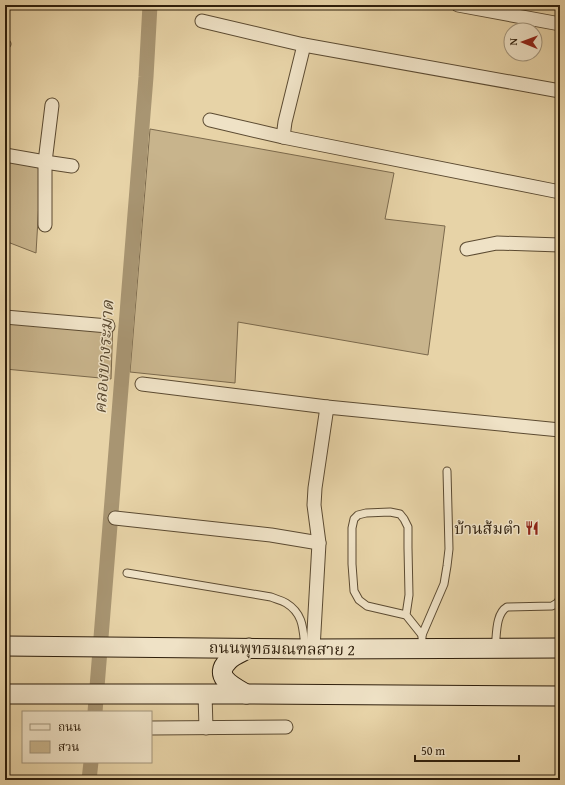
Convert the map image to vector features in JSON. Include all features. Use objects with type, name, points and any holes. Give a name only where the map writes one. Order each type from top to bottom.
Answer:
[{"type":"main road","name":"ถนนพุทธมณฑลสาย 2","points":[[5,646],[139,646],[309,649],[421,642],[496,648],[560,648]]},
{"type":"main road","points":[[246,694],[226,682],[222,676],[223,668],[228,660],[249,648]]},
{"type":"main road","points":[[5,694],[560,696]]},
{"type":"street","points":[[458,5],[560,24]]},
{"type":"street","points":[[202,21],[304,45],[560,91]]},
{"type":"street","points":[[283,137],[285,122],[304,45]]},
{"type":"street","points":[[45,225],[45,162],[52,105]]},
{"type":"street","points":[[210,120],[283,137],[560,192]]},
{"type":"street","points":[[5,155],[72,166]]},
{"type":"street","points":[[467,249],[496,243],[560,245]]},
{"type":"street","points":[[5,317],[108,326]]},
{"type":"street","points":[[142,384],[327,407],[560,430]]},
{"type":"street","points":[[309,649],[319,543],[314,505],[315,488],[327,407]]},
{"type":"street","points":[[115,518],[271,534],[319,543]]},
{"type":"street","points":[[205,694],[206,728]]},
{"type":"street","points":[[152,728],[286,727]]},
{"type":"lane","points":[[421,642],[444,584],[447,566],[449,549],[447,471]]},
{"type":"lane","points":[[406,615],[367,606],[359,600],[354,591],[352,528],[354,519],[358,515],[366,513],[390,512],[400,514],[408,527],[409,596],[406,615],[421,642]]},
{"type":"lane","points":[[127,573],[270,597],[285,602],[295,610],[301,619],[309,649]]},
{"type":"lane","points":[[496,648],[498,618],[502,610],[507,607],[552,606],[560,599]]},
{"type":"green space","points":[[150,129],[394,173],[385,219],[445,226],[428,355],[238,322],[235,383],[130,372]]},
{"type":"green space","points":[[5,161],[41,168],[36,253],[5,241]]},
{"type":"green space","points":[[5,311],[113,320],[111,379],[5,369]]},
{"type":"waterway","name":"คลองบางระมาด","points":[[95,711],[146,77],[150,5]]},
{"type":"waterway","name":"คลองบางระมาด","points":[[89,780],[91,763]]},
{"type":"place","name":"บ้านส้มตำ","points":[[532,528]]}]
